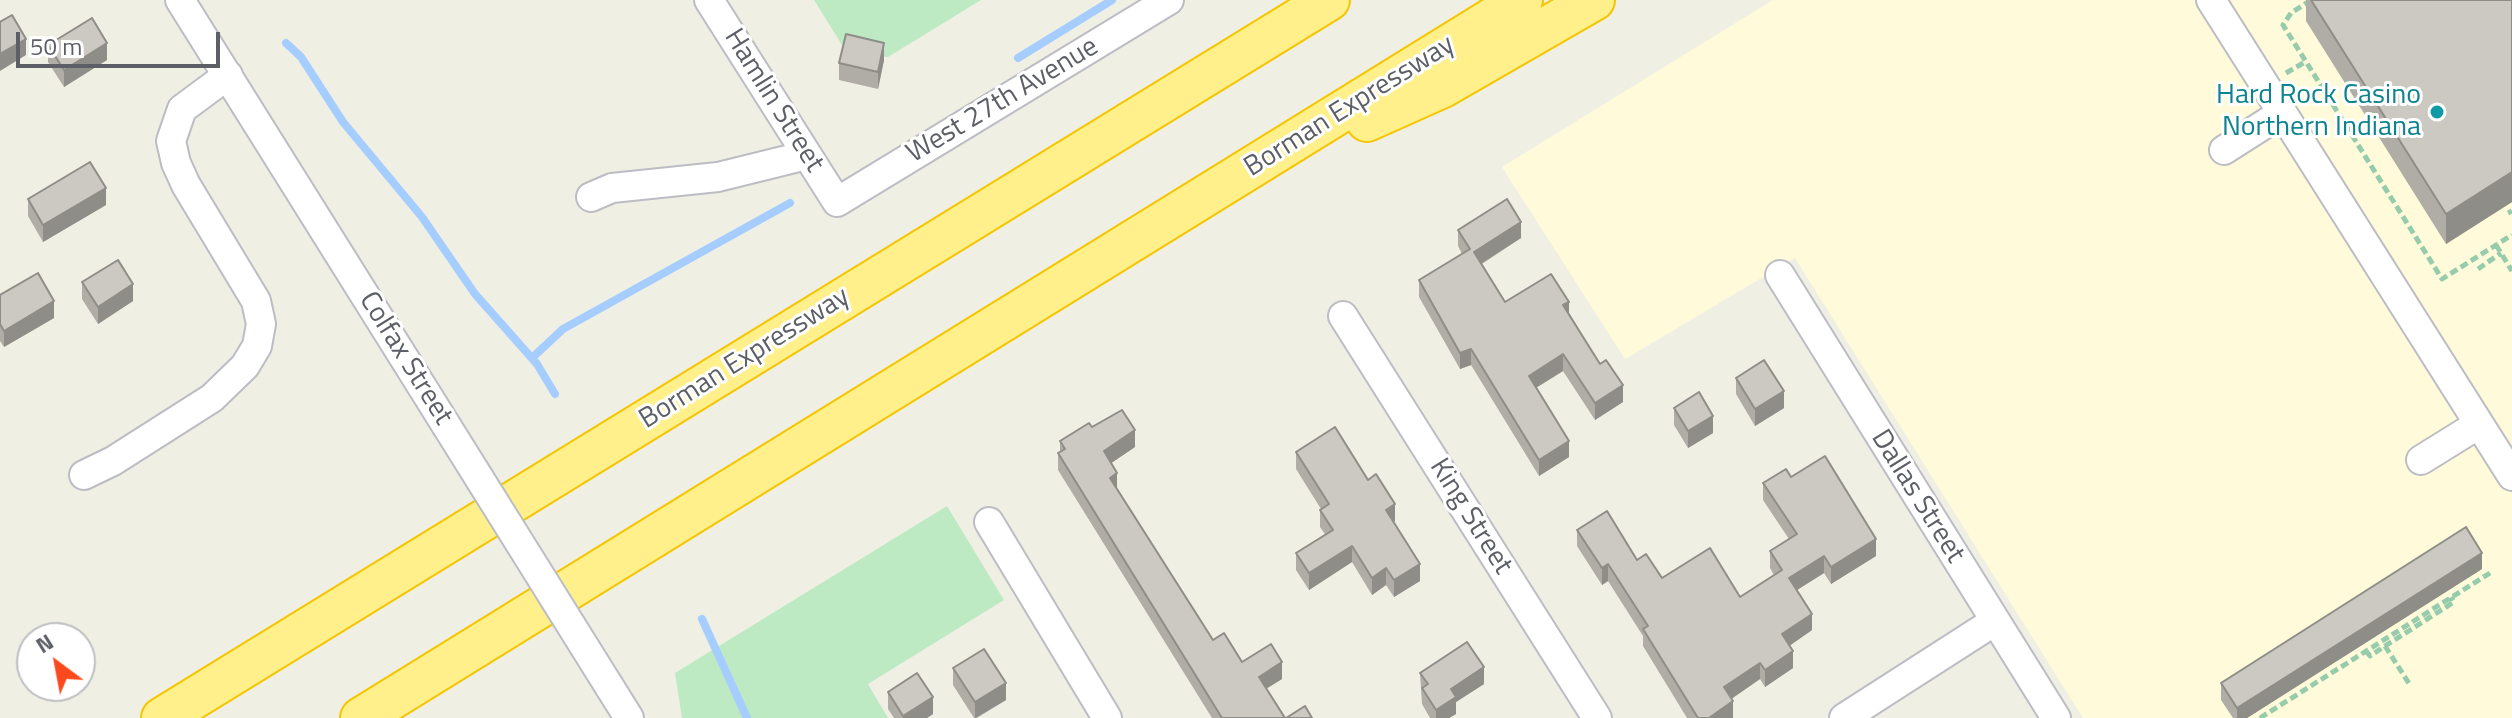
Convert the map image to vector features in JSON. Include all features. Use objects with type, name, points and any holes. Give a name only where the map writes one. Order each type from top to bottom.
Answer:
[{"type":"highway","name":"Borman Expressway","points":[[162,718],[1329,0]]},
{"type":"highway","name":"Borman Expressway","points":[[361,718],[1522,0]]},
{"type":"highway","points":[[1221,186],[1443,87],[1594,0]]},
{"type":"street","name":"Colfax Street","points":[[180,0],[629,718]]},
{"type":"street","name":"Hamlin Street","points":[[709,0],[837,202]]},
{"type":"street","name":"West 27th Avenue","points":[[837,202],[1169,0]]},
{"type":"street","points":[[2211,0],[2512,476]]},
{"type":"street","points":[[84,475],[113,461],[212,398],[245,366],[257,346],[261,324],[256,301],[186,185],[172,151],[173,129],[182,109],[228,75]]},
{"type":"street","points":[[2224,150],[2282,113]]},
{"type":"street","points":[[591,197],[612,188],[718,177],[807,155]]},
{"type":"street","name":"Dallas Street","points":[[1780,275],[2056,718]]},
{"type":"street","name":"King Street","points":[[1343,316],[1597,718]]},
{"type":"street","points":[[2421,460],[2479,424]]},
{"type":"street","points":[[989,522],[1107,718]]},
{"type":"street","points":[[1844,718],[1995,621]]},
{"type":"path","points":[[2311,0],[2291,13],[2283,25],[2442,279],[2512,235]]},
{"type":"path","points":[[2281,76],[2305,62]]},
{"type":"path","points":[[2496,245],[2512,271]]},
{"type":"path","points":[[2478,269],[2501,253]]},
{"type":"path","points":[[2260,718],[2490,573]]},
{"type":"path","points":[[2366,651],[2370,656],[2454,602],[2451,597]]},
{"type":"path","points":[[2385,646],[2410,685]]},
{"type":"shaded area","points":[[1773,0],[2512,0],[2512,718],[2083,718],[1795,258],[1625,359],[1502,167]]},
{"type":"green space","points":[[814,0],[981,0],[888,57],[863,54],[842,45]]},
{"type":"green space","points":[[947,506],[1004,600],[868,684],[888,718],[682,718],[675,673]]},
{"type":"building","name":"Hard Rock Casino Northern Indiana","points":[[2311,0],[2512,0],[2512,172],[2446,214]]},
{"type":"building","points":[[12,15],[26,39],[0,54],[0,22]]},
{"type":"building","points":[[92,18],[107,43],[64,70],[48,45]]},
{"type":"building","points":[[846,34],[884,43],[878,72],[839,63]]},
{"type":"building","points":[[90,162],[106,188],[43,225],[28,199]]},
{"type":"building","points":[[1507,199],[1521,222],[1474,252],[1505,302],[1551,274],[1569,302],[1563,305],[1600,364],[1606,360],[1623,385],[1595,403],[1563,354],[1529,376],[1569,441],[1539,460],[1471,349],[1460,353],[1419,280],[1470,249],[1458,230]]},
{"type":"building","points":[[118,260],[133,284],[98,307],[82,282]]},
{"type":"building","points":[[38,273],[54,301],[4,331],[0,324],[0,295]]},
{"type":"building","points":[[1764,360],[1784,391],[1755,409],[1736,378]]},
{"type":"building","points":[[1699,392],[1713,416],[1688,431],[1674,408]]},
{"type":"building","points":[[1122,410],[1135,430],[1104,451],[1117,473],[1110,478],[1213,640],[1224,633],[1242,662],[1271,644],[1282,662],[1259,677],[1285,718],[1222,718],[1058,453],[1065,449],[1060,441],[1089,423],[1092,427]]},
{"type":"building","points":[[1335,427],[1368,480],[1376,474],[1395,504],[1386,510],[1420,564],[1394,580],[1386,568],[1372,578],[1352,546],[1309,573],[1296,553],[1333,530],[1320,510],[1329,504],[1296,452]]},
{"type":"building","points":[[1825,456],[1876,539],[1831,567],[1824,556],[1789,578],[1812,614],[1782,634],[1793,651],[1765,670],[1760,663],[1724,687],[1733,701],[1709,718],[1698,718],[1643,629],[1648,626],[1608,564],[1602,568],[1577,530],[1607,511],[1637,560],[1646,554],[1662,578],[1710,548],[1740,597],[1782,570],[1770,551],[1797,534],[1763,483],[1786,469],[1791,477]]},
{"type":"building","points":[[2466,527],[2482,553],[2237,708],[2221,683]]},
{"type":"building","points":[[1467,642],[1484,667],[1451,689],[1456,697],[1436,710],[1422,688],[1428,684],[1420,673]]},
{"type":"building","points":[[984,649],[1006,683],[975,702],[953,668]]},
{"type":"building","points":[[917,673],[933,697],[903,716],[888,692]]},
{"type":"building","points":[[1305,706],[1312,718],[1286,718]]},
{"type":"waterway","points":[[1018,58],[1112,0]]},
{"type":"waterway","points":[[286,43],[301,57],[343,122],[422,217],[475,294],[537,364],[555,394]]},
{"type":"waterway","points":[[532,358],[563,329],[790,203]]},
{"type":"waterway","points":[[702,619],[747,718]]},
{"type":"place","name":"Hard Rock Casino Northern Indiana","points":[[2437,112]]}]
